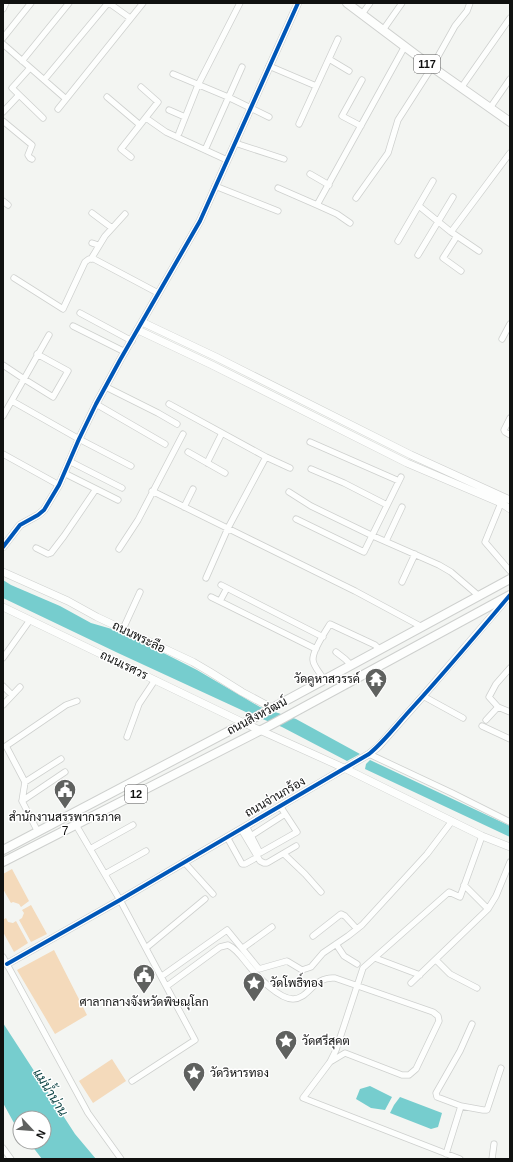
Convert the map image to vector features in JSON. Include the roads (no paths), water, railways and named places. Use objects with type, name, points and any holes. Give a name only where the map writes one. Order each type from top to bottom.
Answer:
[{"type":"main road","name":"117","points":[[346,3],[432,67],[510,122]]},
{"type":"main road","name":"ถนนสิงหวัฒน์","points":[[3,850],[252,719],[510,579]]},
{"type":"main road","name":"ถนนสิงหวัฒน์","points":[[3,862],[265,728],[510,595]]},
{"type":"main road","points":[[71,815],[76,825]]},
{"type":"street","points":[[3,9],[6,3]]},
{"type":"street","points":[[3,38],[31,3]]},
{"type":"street","points":[[22,60],[69,3]]},
{"type":"street","points":[[44,80],[108,3],[130,18]]},
{"type":"street","points":[[58,109],[143,3]]},
{"type":"street","points":[[179,133],[198,85],[240,3]]},
{"type":"street","points":[[3,547],[20,525],[44,510],[60,485],[69,461],[96,404],[200,221],[298,3]]},
{"type":"street","points":[[362,14],[370,3]]},
{"type":"street","points":[[383,30],[402,3]]},
{"type":"street","points":[[356,198],[388,153],[398,120],[432,67],[455,26],[467,11],[470,3]]},
{"type":"street","points":[[461,88],[510,18]]},
{"type":"street","points":[[299,124],[338,39]]},
{"type":"street","points":[[3,44],[66,99]]},
{"type":"street","points":[[317,205],[405,46]]},
{"type":"street","points":[[329,59],[348,71]]},
{"type":"street","points":[[269,66],[316,86]]},
{"type":"street","points":[[205,150],[242,67]]},
{"type":"street","points":[[30,68],[12,88],[43,118]]},
{"type":"street","points":[[173,74],[228,97],[269,117]]},
{"type":"street","points":[[490,108],[510,79]]},
{"type":"street","points":[[361,126],[342,116],[362,80]]},
{"type":"street","points":[[131,157],[122,149],[158,102],[141,88]]},
{"type":"street","points":[[3,112],[19,95]]},
{"type":"street","points":[[108,97],[140,125]]},
{"type":"street","points":[[169,110],[185,117]]},
{"type":"street","points":[[146,118],[166,132],[227,160]]},
{"type":"street","points":[[3,121],[32,145],[28,155],[32,159]]},
{"type":"street","points":[[235,143],[284,159]]},
{"type":"street","points":[[451,232],[510,153]]},
{"type":"street","points":[[310,174],[329,185]]},
{"type":"street","points":[[398,241],[433,181]]},
{"type":"street","points":[[215,186],[278,211]]},
{"type":"street","points":[[278,188],[337,214],[350,223]]},
{"type":"street","points":[[418,255],[453,197]]},
{"type":"street","points":[[3,201],[8,205]]},
{"type":"street","points":[[418,206],[451,232],[479,251]]},
{"type":"street","points":[[92,213],[112,228]]},
{"type":"street","points":[[14,278],[63,309],[85,262],[91,259],[98,246],[125,214]]},
{"type":"street","points":[[457,236],[443,258],[461,271]]},
{"type":"street","points":[[92,243],[98,246]]},
{"type":"street","points":[[91,259],[94,259],[158,294]]},
{"type":"street","points":[[80,313],[132,340]]},
{"type":"street","points":[[142,322],[223,360],[411,455],[510,500]]},
{"type":"street","points":[[502,339],[510,324]]},
{"type":"street","points":[[73,326],[125,352]]},
{"type":"street","points":[[138,330],[212,365],[407,463],[501,503],[510,509]]},
{"type":"street","points":[[3,416],[49,335]]},
{"type":"street","points":[[3,365],[54,396],[68,371],[37,354]]},
{"type":"street","points":[[106,387],[177,424]]},
{"type":"street","points":[[12,401],[79,439],[131,466]]},
{"type":"street","points":[[96,404],[165,444]]},
{"type":"street","points":[[169,404],[266,457],[290,468]]},
{"type":"street","points":[[510,418],[504,430],[510,435]]},
{"type":"street","points":[[207,463],[222,433]]},
{"type":"street","points":[[119,549],[138,520],[183,434]]},
{"type":"street","points":[[296,518],[364,552],[400,479],[310,442]]},
{"type":"street","points":[[188,452],[225,473]]},
{"type":"street","points":[[3,454],[60,485]]},
{"type":"street","points":[[206,578],[228,528],[266,457]]},
{"type":"street","points":[[69,461],[122,488]]},
{"type":"street","points":[[311,469],[344,483],[387,505]]},
{"type":"street","points":[[64,473],[118,500]]},
{"type":"street","points":[[36,548],[48,554],[51,553],[96,489]]},
{"type":"street","points":[[184,507],[193,489]]},
{"type":"street","points":[[152,491],[355,591],[422,627]]},
{"type":"street","points":[[289,492],[311,506],[373,536],[439,565],[451,572],[479,596]]},
{"type":"street","points":[[501,503],[485,542],[510,571]]},
{"type":"street","points":[[386,541],[402,507]]},
{"type":"street","points":[[402,582],[415,554]]},
{"type":"street","name":"ถนนพระลือ","points":[[3,572],[68,601],[198,666],[272,708]]},
{"type":"street","points":[[220,601],[224,587],[323,637]]},
{"type":"street","points":[[123,629],[140,592]]},
{"type":"street","name":"ถนนจ่านกร้อง","points":[[7,964],[120,900],[378,747],[510,595]]},
{"type":"street","points":[[211,597],[316,649]]},
{"type":"street","name":"ถนนเรศวร","points":[[3,607],[244,723],[265,728],[482,836],[510,847]]},
{"type":"street","points":[[3,658],[30,620]]},
{"type":"street","points":[[324,680],[313,661],[316,649],[330,624],[375,644],[380,650]]},
{"type":"street","points":[[336,652],[351,666]]},
{"type":"street","points":[[510,668],[496,684],[489,697],[498,706],[510,712]]},
{"type":"street","points":[[127,737],[138,706],[155,680]]},
{"type":"street","points":[[3,686],[12,695]]},
{"type":"street","points":[[3,705],[20,687]]},
{"type":"street","points":[[423,696],[463,718]]},
{"type":"street","points":[[38,832],[22,801],[25,782],[6,746],[66,706],[76,701]]},
{"type":"street","points":[[498,706],[484,723],[510,739]]},
{"type":"street","points":[[368,754],[510,822]]},
{"type":"street","points":[[25,782],[61,759]]},
{"type":"street","points":[[22,801],[65,772]]},
{"type":"street","points":[[244,827],[251,836],[260,853],[297,832],[280,806]]},
{"type":"street","points":[[251,836],[285,814]]},
{"type":"street","points":[[162,976],[227,930],[259,969],[287,961],[302,970],[311,967],[323,953],[357,929],[371,915],[427,854],[452,821]]},
{"type":"street","points":[[76,825],[120,900],[195,1040],[132,1081]]},
{"type":"street","points":[[90,849],[133,825]]},
{"type":"street","points":[[244,827],[262,863],[267,863],[296,846]]},
{"type":"street","points":[[460,1159],[303,1098],[330,1062],[336,1050],[363,968],[449,892],[460,897],[482,836]]},
{"type":"street","points":[[227,837],[242,864],[254,859]]},
{"type":"street","points":[[105,874],[146,851]]},
{"type":"street","points":[[284,854],[321,892]]},
{"type":"street","points":[[184,862],[213,894]]},
{"type":"street","points":[[411,983],[488,909],[496,896],[510,862]]},
{"type":"street","points":[[464,885],[488,909]]},
{"type":"street","points":[[146,948],[205,899]]},
{"type":"street","points":[[313,936],[341,914],[345,916],[357,929]]},
{"type":"street","points":[[242,948],[272,927]]},
{"type":"street","points":[[336,944],[344,956],[357,964]]},
{"type":"street","points":[[167,986],[220,948],[228,945],[234,948],[254,971],[282,997],[292,999],[299,998],[319,981],[327,977],[335,978],[433,1012],[438,1016],[439,1021],[416,1069],[409,1075],[402,1075],[345,1053],[330,1062]]},
{"type":"street","points":[[3,957],[88,1113],[121,1159]]},
{"type":"street","points":[[375,958],[420,975]]},
{"type":"street","points":[[436,960],[450,974],[477,988]]},
{"type":"street","points":[[472,1024],[460,1051],[436,1093],[437,1096],[461,1106],[487,1110],[501,1068]]},
{"type":"street","points":[[446,1154],[461,1106]]},
{"type":"street","points":[[492,1159],[494,1144]]},
{"type":"street","points":[[3,1148],[11,1159]]},
{"type":"water","points":[[3,580],[11,585],[60,606],[91,623],[122,632],[197,670],[260,707],[296,719],[360,754],[347,761],[282,727],[248,713],[118,653],[3,598]]},
{"type":"water","points":[[370,760],[510,826],[510,837],[365,769],[366,764]]},
{"type":"water","name":"แม่น้ำน่าน","points":[[3,1023],[75,1134],[96,1159],[42,1159],[35,1150],[52,1150],[52,1110],[12,1110],[12,1119],[3,1103]]},
{"type":"water","points":[[370,1086],[392,1097],[385,1110],[371,1108],[356,1099],[360,1089]]},
{"type":"water","points":[[400,1097],[442,1113],[438,1127],[431,1129],[390,1113]]},
{"type":"place","name":"วัดคูหาสวรรค์","points":[[376,698]]},
{"type":"place","name":"สำนักงานสรรพากรภาค 7","points":[[65,810]]},
{"type":"place","name":"ศาลากลางจังหวัดพิษณุโลก","points":[[144,994]]},
{"type":"place","name":"วัดโพธิ์ทอง","points":[[254,1002]]},
{"type":"place","name":"วัดศรีสุคต","points":[[286,1060]]},
{"type":"place","name":"วัดวิหารทอง","points":[[194,1092]]}]
